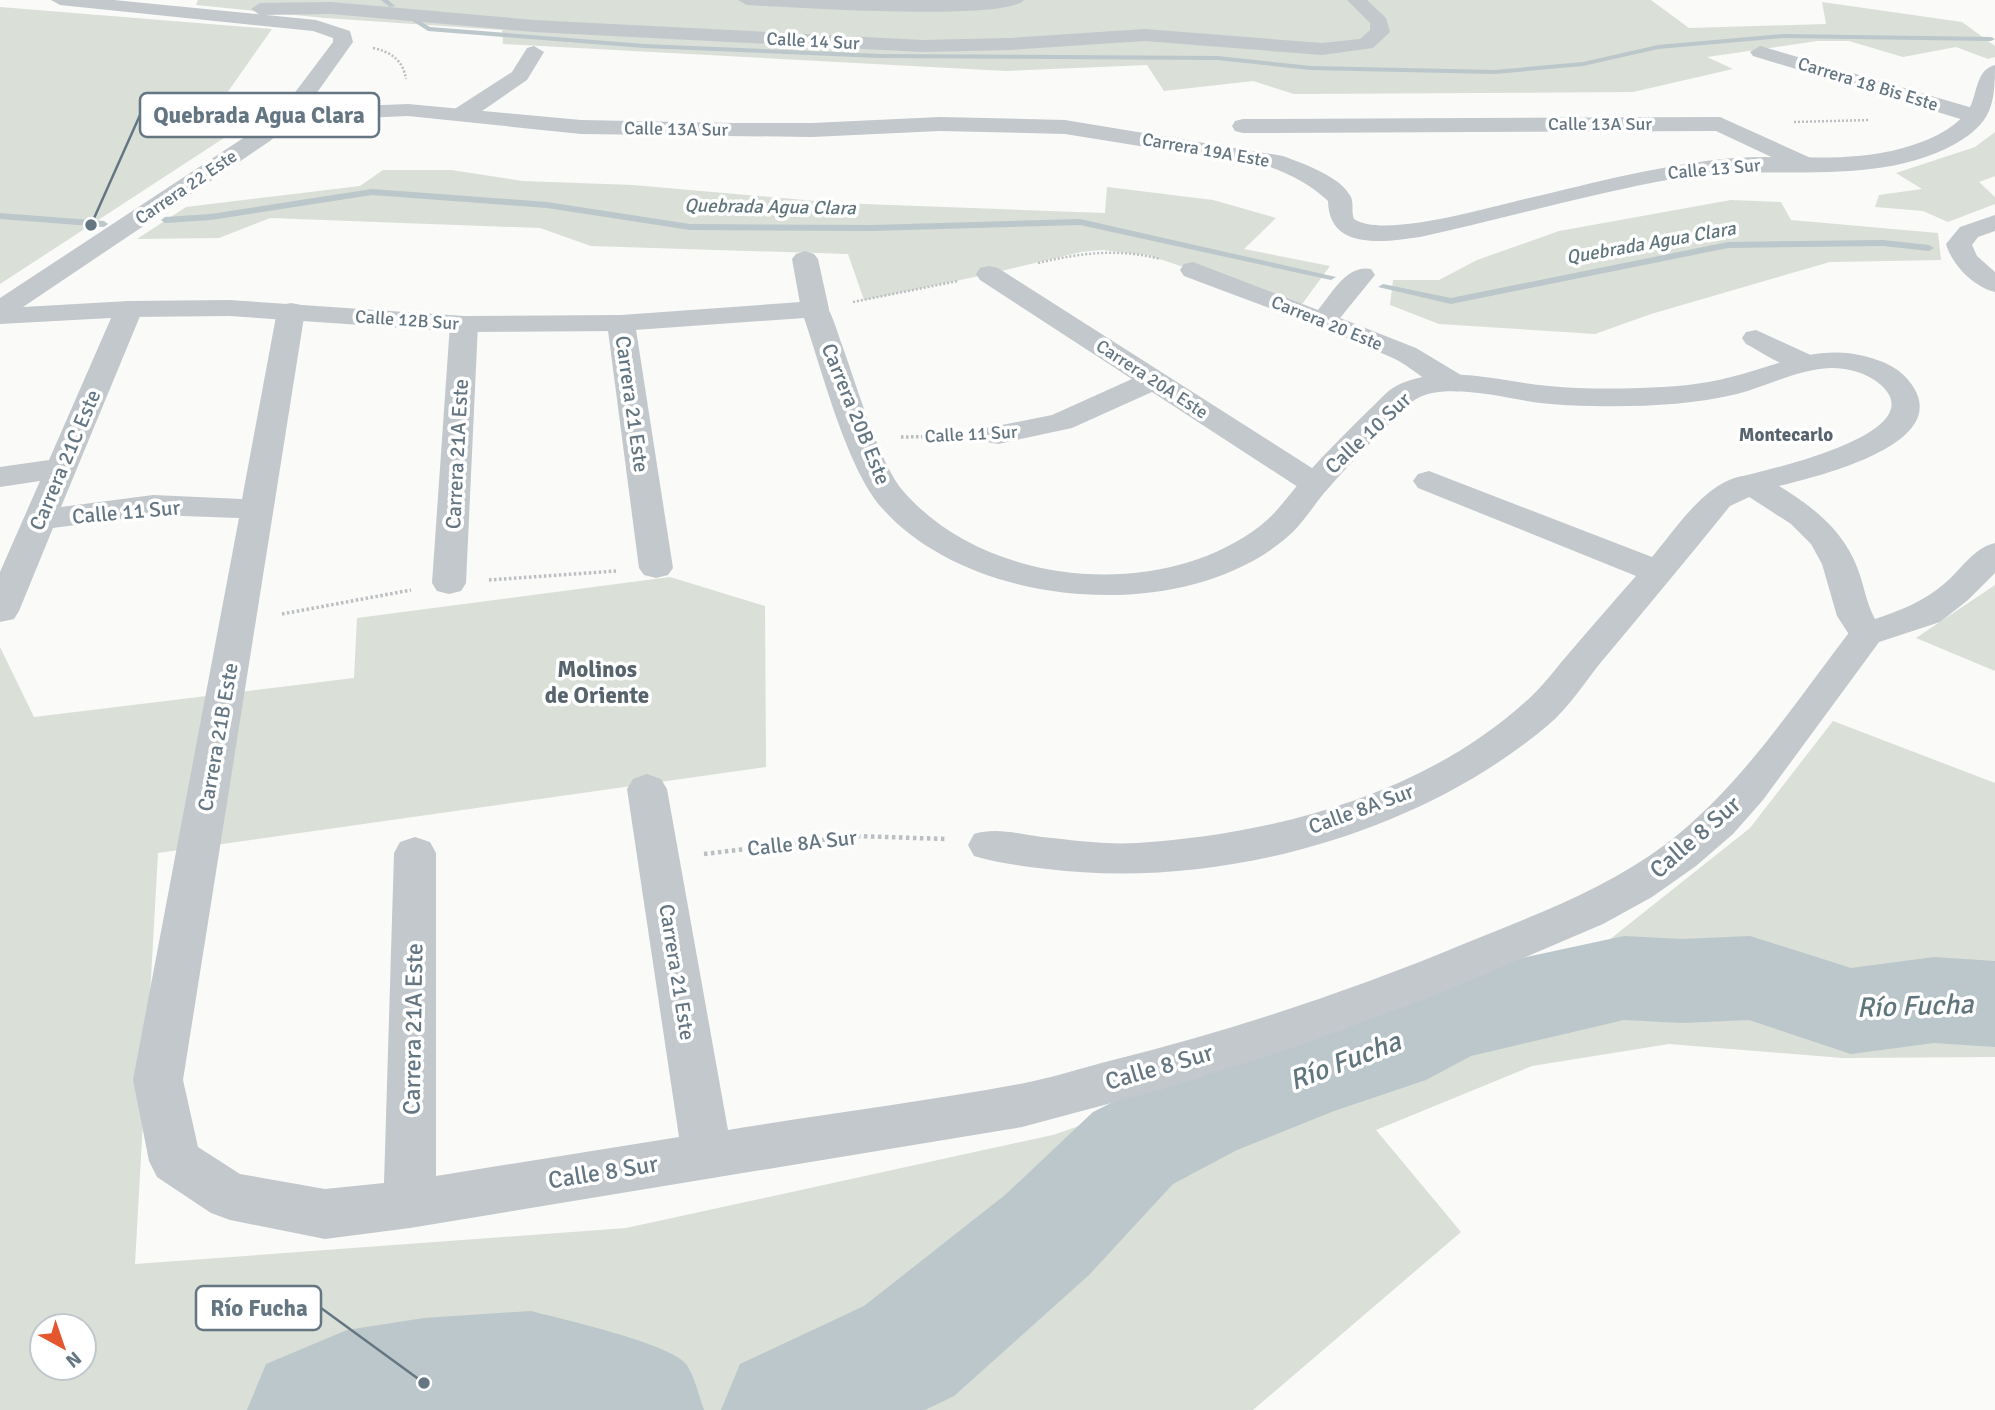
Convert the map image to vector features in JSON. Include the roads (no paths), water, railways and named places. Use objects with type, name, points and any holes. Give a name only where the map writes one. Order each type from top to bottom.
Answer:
[{"type":"street","name":"Carrera 22 Este","points":[[0,310],[213,171],[288,115],[343,39],[316,26],[60,0]]},
{"type":"street","points":[[440,18],[464,0]]},
{"type":"street","points":[[747,0],[954,7],[1015,0]]},
{"type":"street","name":"Calle 14 Sur","points":[[260,9],[304,7],[617,31],[923,46],[1010,44],[1123,35],[1189,37],[1313,49],[1366,44],[1377,37],[1381,27],[1356,0]]},
{"type":"street","points":[[461,115],[520,76],[534,52]]},
{"type":"street","name":"Carrera 18 Bis Este","points":[[1760,52],[1975,116]]},
{"type":"street","name":"Calle 13 Sur","points":[[1398,233],[1679,171],[1737,164],[1849,165],[1908,154],[1947,139],[1975,116],[1982,106],[1990,77],[1995,71]]},
{"type":"street","name":"Calle 13A Sur","points":[[288,115],[380,110],[433,111],[548,125],[680,130],[812,130],[954,124],[1065,127]]},
{"type":"street","name":"Calle 13A Sur","points":[[1243,125],[1720,124],[1805,164]]},
{"type":"street","name":"Carrera 19A Este","points":[[1065,127],[1275,161],[1306,174],[1331,190],[1340,199],[1340,215],[1351,228],[1371,233],[1398,233]]},
{"type":"street","points":[[1995,222],[1969,232],[1959,244],[1966,259],[1995,284]]},
{"type":"street","points":[[805,259],[815,309]]},
{"type":"street","name":"Carrera 20 Este","points":[[1193,270],[1406,354],[1456,384]]},
{"type":"street","name":"Carrera 20A Este","points":[[989,274],[1315,484]]},
{"type":"street","points":[[1323,321],[1362,275]]},
{"type":"street","name":"Calle 12B Sur","points":[[0,316],[129,309],[229,308],[464,324],[621,323],[815,309]]},
{"type":"street","name":"Carrera 21C Este","points":[[1,611],[129,309]]},
{"type":"street","name":"Carrera 20B Este","points":[[815,309],[861,437],[881,484],[912,520],[957,551],[1015,573]]},
{"type":"street","name":"Carrera 21B Este","points":[[175,1161],[158,1080],[291,311]]},
{"type":"street","name":"Carrera 21 Este","points":[[621,323],[656,568]]},
{"type":"street","name":"Carrera 21A Este","points":[[449,583],[464,324]]},
{"type":"street","points":[[1756,338],[1800,365]]},
{"type":"street","name":"Calle 10 Sur","points":[[1015,573],[1083,585],[1116,585],[1148,582],[1206,568],[1254,546],[1272,533],[1348,446],[1402,395],[1432,384],[1456,384],[1555,396],[1664,395],[1735,385],[1800,365],[1834,358],[1868,366],[1896,382],[1903,396]]},
{"type":"street","name":"Calle 11 Sur","points":[[998,435],[1020,433],[1061,422],[1154,380]]},
{"type":"street","name":"Calle 8A Sur","points":[[989,845],[1082,857],[1130,859],[1222,850],[1348,817],[1453,771],[1498,744],[1536,715],[1718,499],[1751,484],[1853,453],[1890,435],[1902,423],[1906,410],[1903,396]]},
{"type":"street","points":[[0,477],[61,468]]},
{"type":"street","points":[[1429,481],[1658,572]]},
{"type":"street","points":[[1751,484],[1787,505],[1819,531],[1840,565],[1849,604],[1867,634],[1927,614],[1995,553]]},
{"type":"street","name":"Calle 11 Sur","points":[[40,520],[153,505],[256,509]]},
{"type":"street","name":"Calle 8 Sur","points":[[175,1161],[230,1196],[325,1214],[410,1205],[1022,1105],[1164,1068],[1296,1027],[1418,983],[1587,912],[1637,885],[1681,855],[1718,823],[1749,790],[1867,634]]},
{"type":"street","name":"Carrera 21 Este","points":[[647,789],[707,1155]]},
{"type":"street","name":"Carrera 21A Este","points":[[410,1205],[415,853]]},
{"type":"waterway","points":[[384,0],[392,6]]},
{"type":"waterway","points":[[413,19],[428,29],[644,46],[880,56],[1217,58],[1311,68],[1495,72],[1583,64],[1658,47],[1783,36],[1991,39]]},
{"type":"waterway","name":"Quebrada Agua Clara","points":[[165,220],[211,217],[372,192],[547,205],[690,227],[872,228],[1080,222],[1331,277]]},
{"type":"waterway","name":"Quebrada Agua Clara","points":[[0,216],[104,224]]},
{"type":"waterway","name":"Quebrada Agua Clara","points":[[1383,287],[1451,301],[1728,245],[1883,243],[1929,248]]},
{"type":"waterway","name":"Quebrada Agua Clara","points":[[1991,253],[1995,254]]},
{"type":"waterway","name":"Río Fucha","points":[[786,1410],[909,1351],[1047,1235],[1133,1148],[1197,1115],[1310,1072],[1388,1048],[1447,1018],[1624,978],[1682,981],[1750,978],[1851,1011],[1934,1000],[1995,1004]]},
{"type":"waterway","name":"Río Fucha","points":[[312,1410],[347,1395],[424,1383],[531,1375],[623,1400],[639,1410]]},
{"type":"place","name":"Quebrada Agua Clara","points":[[91,225]]},
{"type":"place","name":"Río Fucha","points":[[424,1383]]},
{"type":"district","name":"Montecarlo","points":[[1786,435]]},
{"type":"district","name":"Molinos de Oriente","points":[[597,682]]}]
